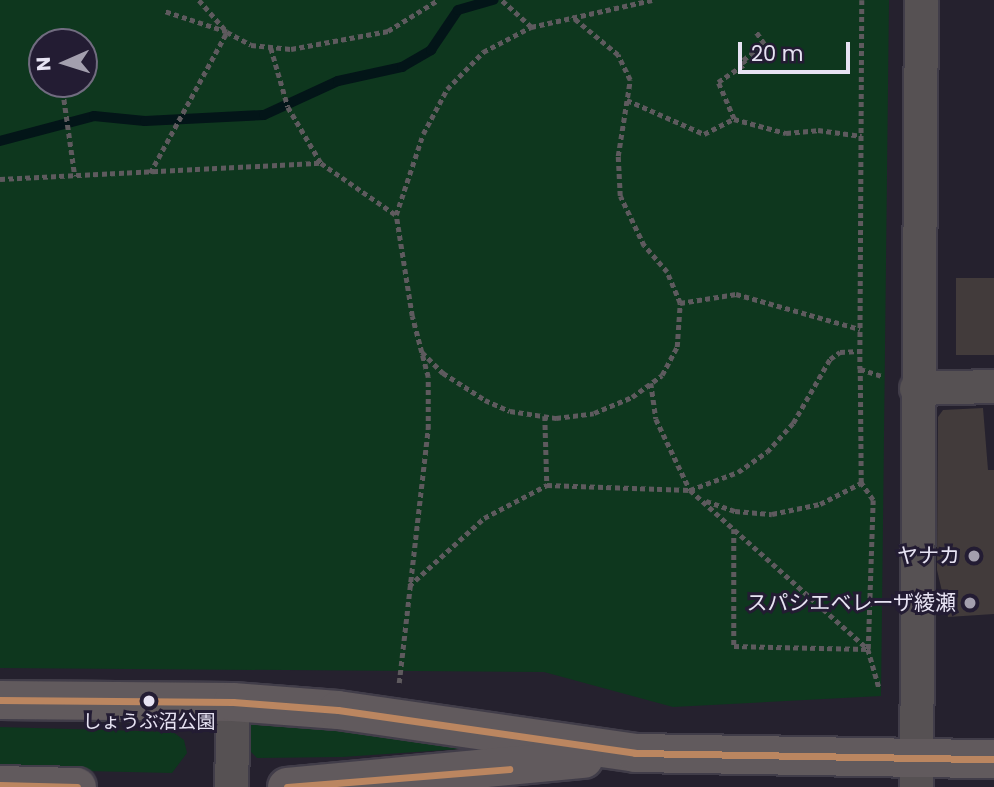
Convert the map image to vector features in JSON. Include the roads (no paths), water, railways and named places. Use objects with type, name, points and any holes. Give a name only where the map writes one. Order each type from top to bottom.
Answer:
[{"type":"main road","points":[[0,700],[233,702],[338,710],[635,753],[915,772],[994,759]]},
{"type":"main road","points":[[287,787],[501,770],[635,753]]},
{"type":"main road","points":[[0,785],[77,787]]},
{"type":"street","points":[[915,772],[921,0]]},
{"type":"street","points":[[916,388],[994,386]]},
{"type":"street","points":[[231,787],[233,702]]},
{"type":"waterway","points":[[0,141],[94,116],[145,121],[264,115],[338,81],[402,67],[431,50],[458,10],[494,0]]},
{"type":"place","name":"ヤナカ","points":[[974,556]]},
{"type":"place","name":"スパシエベレーザ綾瀬","points":[[970,603]]},
{"type":"place","name":"しょうぶ沼公園","points":[[149,701]]}]
